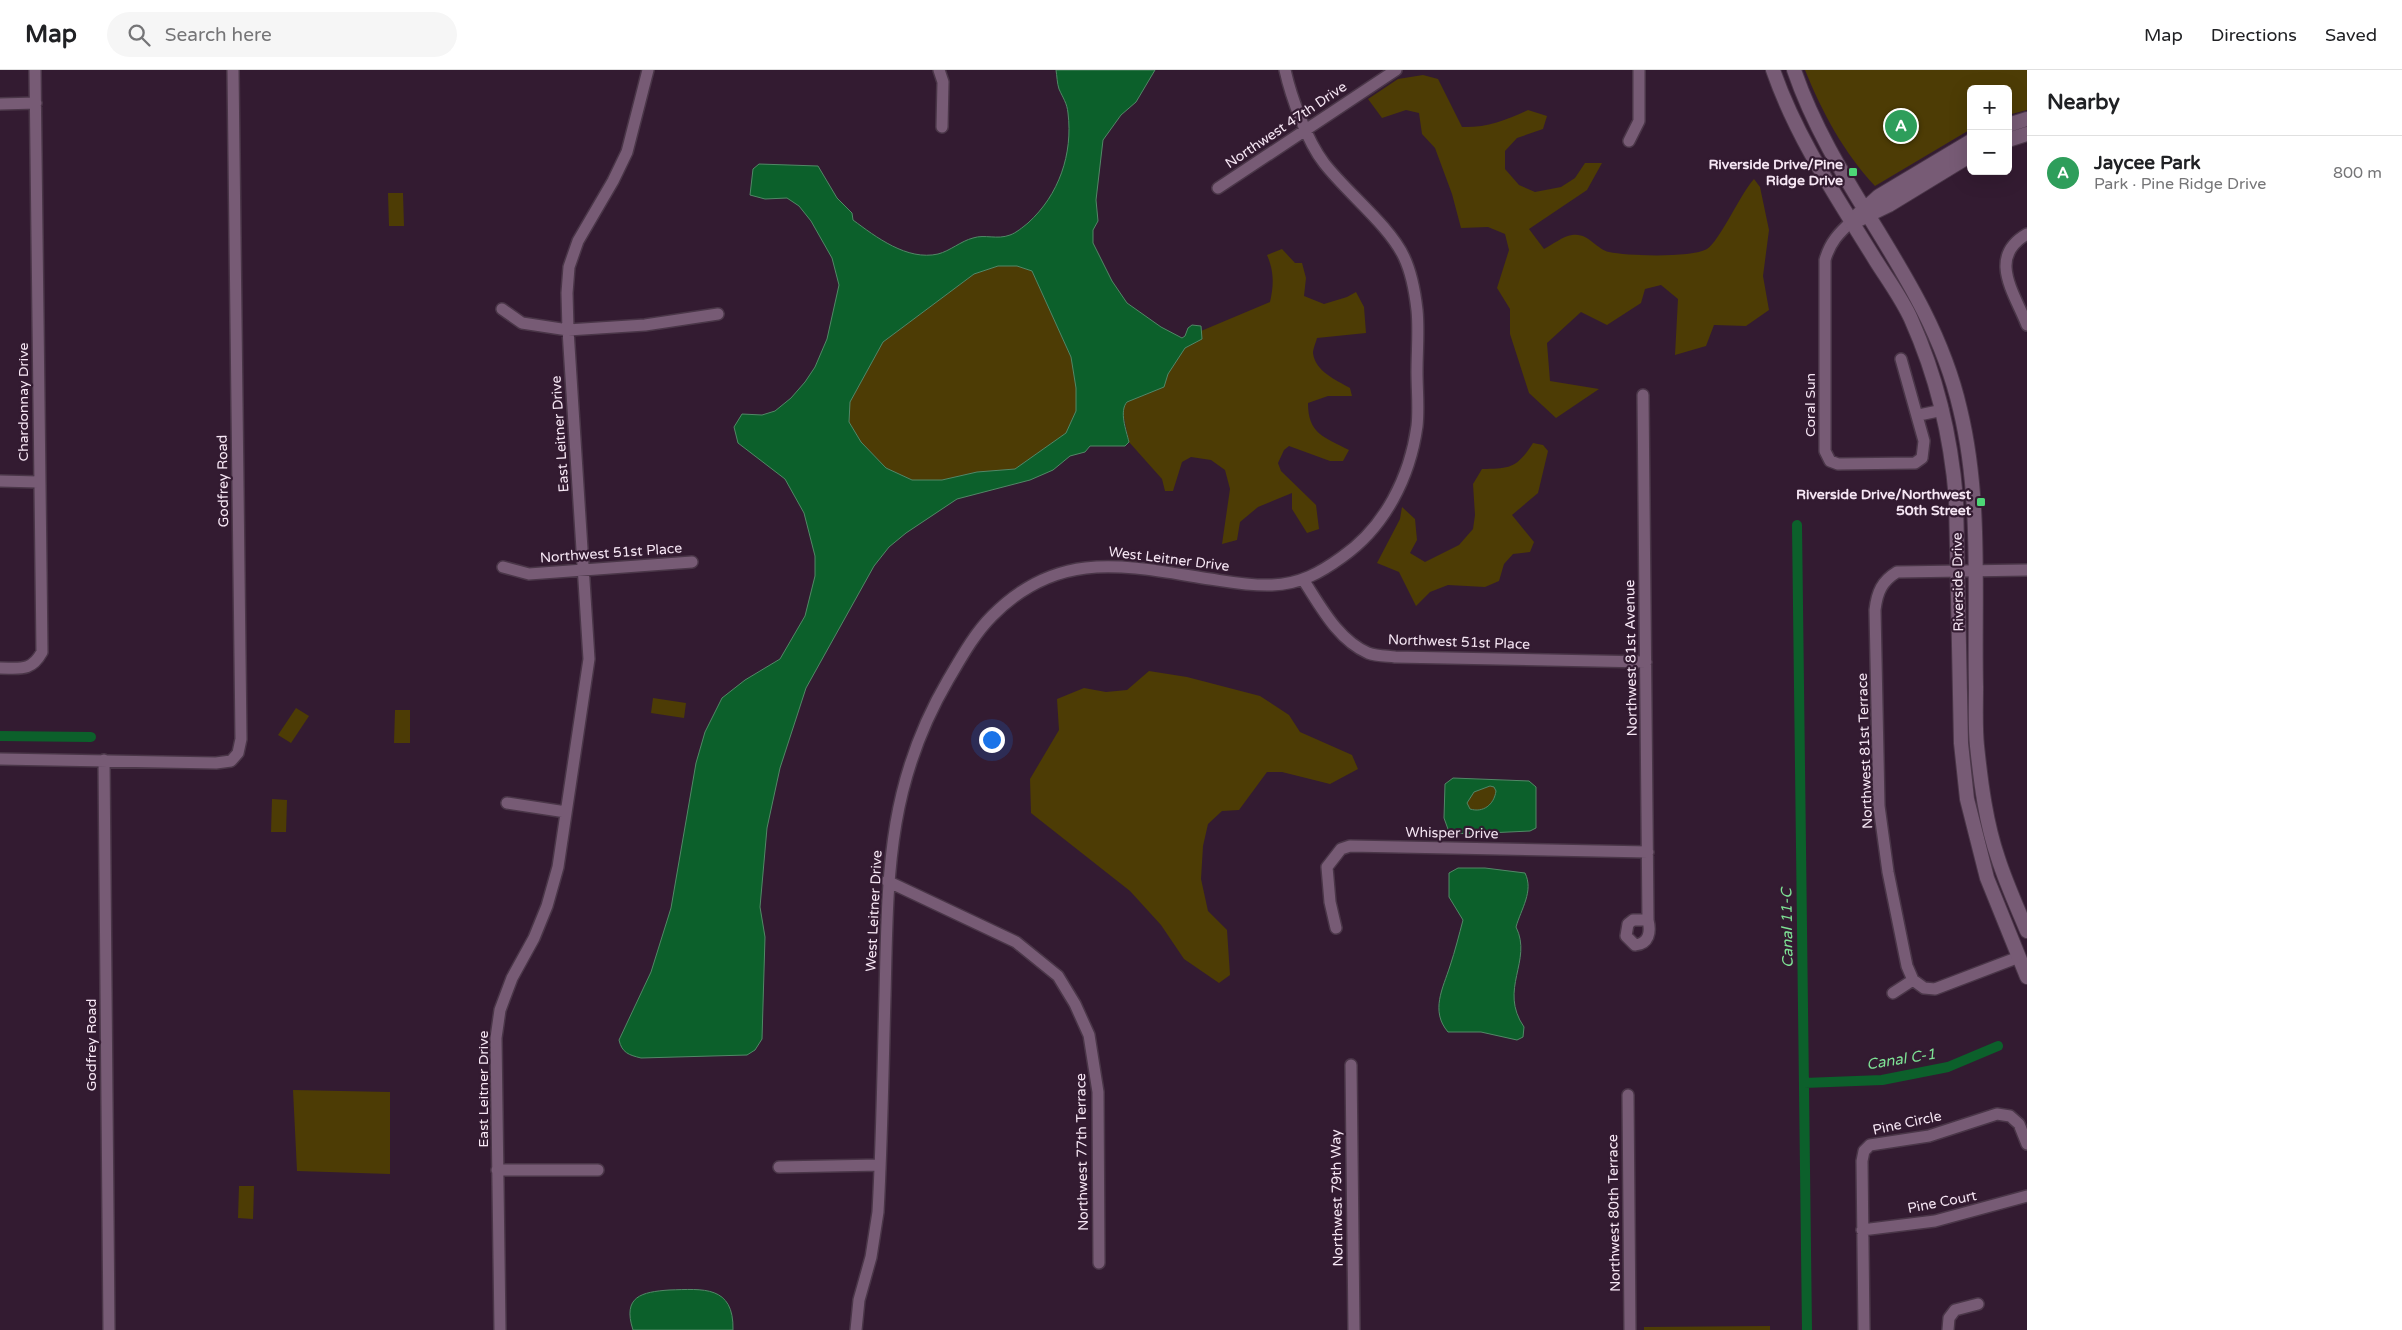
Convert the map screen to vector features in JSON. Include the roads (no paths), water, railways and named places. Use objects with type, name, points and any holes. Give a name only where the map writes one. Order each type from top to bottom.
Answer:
[{"type":"street","name":"Chardonnay Drive","points":[[0,668],[25,668],[36,662],[42,652],[38,482],[35,70]]},
{"type":"street","name":"Godfrey Road","points":[[0,759],[216,764],[231,761],[238,753],[241,739],[233,70]]},
{"type":"street","name":"East Leitner Drive","points":[[500,1330],[496,1038],[500,1010],[512,978],[534,938],[547,906],[558,867],[589,659],[585,570],[568,330],[567,292],[569,267],[578,241],[613,181],[627,152],[648,70]]},
{"type":"street","points":[[939,70],[943,82],[942,127]]},
{"type":"street","name":"West Leitner Drive","points":[[856,1330],[859,1300],[871,1257],[878,1212],[887,881],[894,822],[908,766],[932,707],[963,655],[990,618],[1015,596],[1041,581],[1071,569],[1100,566],[1130,567],[1272,586],[1304,581],[1349,553],[1373,529],[1395,499],[1409,465],[1418,424],[1418,314],[1412,276],[1402,253],[1321,159],[1307,130],[1285,70]]},
{"type":"street","name":"Northwest 47th Drive","points":[[1218,188],[1396,70]]},
{"type":"street","points":[[1629,142],[1639,121],[1639,70]]},
{"type":"street","name":"Riverside Drive","points":[[1773,70],[1781,92],[1814,161],[1911,318],[1932,370],[1943,410],[1954,467],[1961,743],[1967,799],[1987,878],[2027,977]]},
{"type":"street","name":"Riverside Drive","points":[[1794,70],[1818,131],[1928,317],[1956,393],[1971,472],[1977,744],[1984,800],[1998,858],[2027,931]]},
{"type":"street","points":[[0,104],[36,103]]},
{"type":"street","points":[[2012,124],[2027,119]]},
{"type":"street","points":[[2012,139],[2027,134]]},
{"type":"street","points":[[1866,212],[1880,196],[1967,143]]},
{"type":"street","points":[[1852,221],[1967,157]]},
{"type":"street","name":"Coral Sun","points":[[1852,221],[1836,236],[1828,247],[1825,260],[1825,451],[1830,461],[1838,464],[1915,463],[1922,458],[1924,441],[1919,415],[1901,359]]},
{"type":"street","points":[[2027,234],[2014,242],[2006,256],[2006,272],[2027,325]]},
{"type":"street","points":[[502,309],[522,323],[568,330],[645,325],[718,314]]},
{"type":"street","name":"Northwest 81st Avenue","points":[[1643,394],[1648,920]]},
{"type":"street","points":[[1919,415],[1943,410]]},
{"type":"street","points":[[0,482],[38,482]]},
{"type":"street","name":"Northwest 51st Place","points":[[503,567],[529,574],[692,562]]},
{"type":"street","points":[[1958,570],[2027,570]]},
{"type":"street","name":"Northwest 81st Terrace","points":[[1912,980],[1907,966],[1888,872],[1880,806],[1875,610],[1877,594],[1885,579],[1897,572],[1958,570]]},
{"type":"street","name":"Northwest 51st Place","points":[[1304,581],[1349,642],[1369,653],[1395,657],[1646,662]]},
{"type":"street","name":"Godfrey Road","points":[[104,760],[108,1330]]},
{"type":"street","points":[[507,803],[566,812]]},
{"type":"street","name":"Whisper Drive","points":[[1336,928],[1330,902],[1327,867],[1341,849],[1350,846],[1648,852]]},
{"type":"street","name":"Northwest 77th Terrace","points":[[887,881],[1016,942],[1058,976],[1075,1004],[1089,1036],[1098,1084],[1100,1263]]},
{"type":"street","points":[[1892,993],[1912,980],[1924,988],[1935,989],[2018,958]]},
{"type":"street","name":"Northwest 79th Way","points":[[1351,1065],[1354,1330]]},
{"type":"street","name":"Northwest 80th Terrace","points":[[1628,1095],[1630,1330]]},
{"type":"street","name":"Pine Circle","points":[[1864,1330],[1862,1161],[1864,1151],[1870,1145],[1929,1136],[1997,1114],[2010,1116],[2018,1124],[2027,1144]]},
{"type":"street","points":[[779,1166],[880,1166]]},
{"type":"street","points":[[498,1170],[598,1170]]},
{"type":"street","name":"Pine Court","points":[[1862,1230],[1935,1221],[2027,1196]]},
{"type":"street","points":[[1948,1330],[1949,1318],[1955,1310],[1978,1304]]},
{"type":"waterway","name":"Canal 11-C","points":[[1797,525],[1807,1330]]},
{"type":"waterway","points":[[0,736],[91,737]]},
{"type":"waterway","name":"Canal C-1","points":[[1804,1083],[1882,1080],[1948,1067],[1998,1046]]},
{"type":"place","name":"Jaycee Park","points":[[1901,126]]},
{"type":"place","name":"Riverside Drive/Pine Ridge Drive","points":[[1853,172]]},
{"type":"place","name":"Riverside Drive/Northwest 50th Street","points":[[1981,502]]}]
